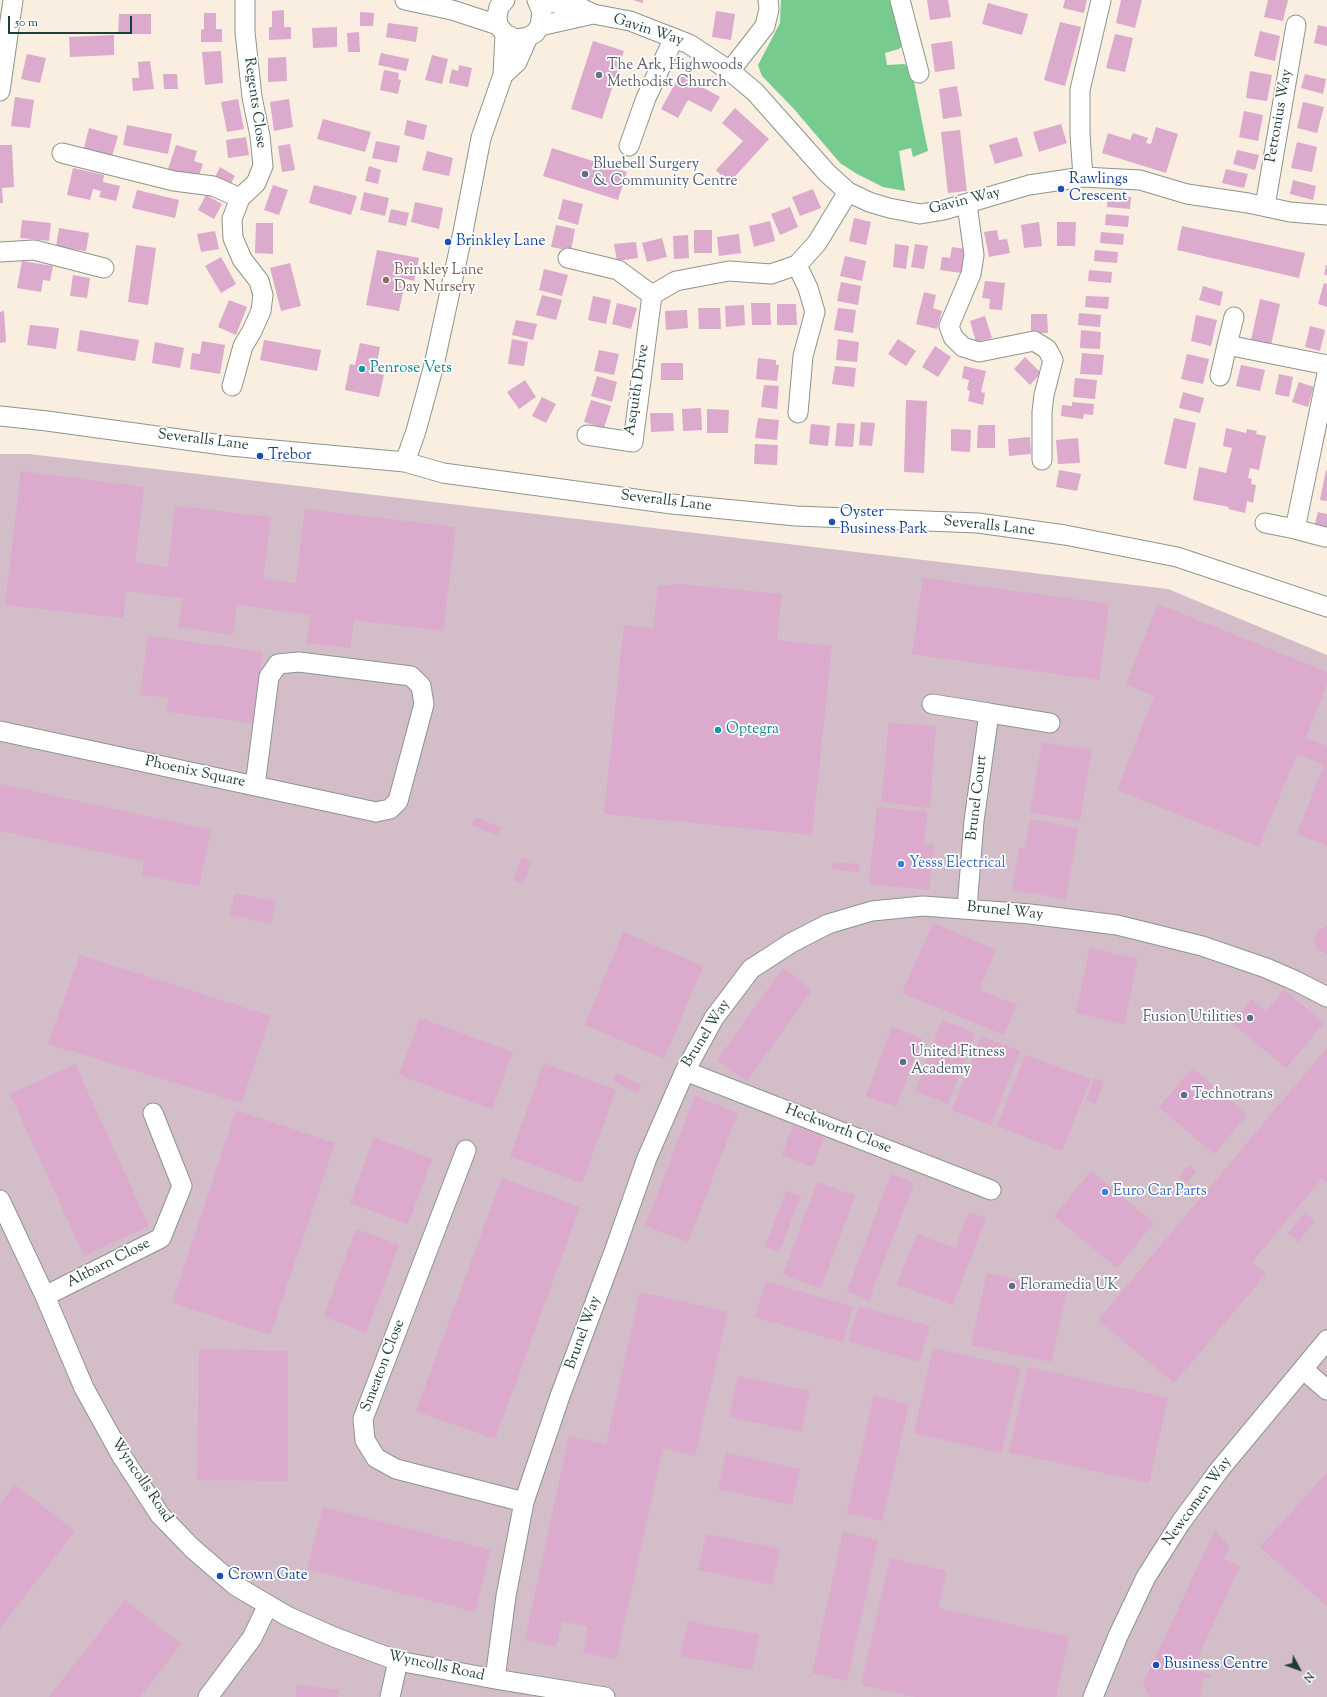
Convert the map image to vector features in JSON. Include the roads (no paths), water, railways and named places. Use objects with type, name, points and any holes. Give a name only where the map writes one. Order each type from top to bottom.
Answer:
[{"type":"street","points":[[0,91],[13,0]]},
{"type":"street","name":"Regents Close","points":[[232,386],[243,346],[261,311],[263,295],[260,281],[242,259],[233,238],[232,219],[240,198],[256,183],[263,166],[260,136],[252,97],[245,32],[245,0]]},
{"type":"street","points":[[405,0],[452,10],[502,16]]},
{"type":"street","points":[[537,0],[581,8],[593,14]]},
{"type":"street","points":[[503,75],[517,62],[534,32],[542,12],[537,0]]},
{"type":"street","points":[[730,72],[764,26],[769,10],[768,0]]},
{"type":"street","points":[[900,0],[919,73]]},
{"type":"street","points":[[1083,177],[1080,90],[1101,0]]},
{"type":"street","points":[[502,16],[516,39],[593,14]]},
{"type":"street","name":"Gavin Way","points":[[593,14],[630,21],[689,44],[730,72],[755,92],[827,173],[848,192],[869,202],[920,214],[967,204],[1029,185],[1083,177],[1140,180],[1187,194],[1265,206],[1290,212],[1327,215]]},
{"type":"street","points":[[405,462],[416,431],[434,366],[463,232],[481,138],[503,75],[502,16]]},
{"type":"street","name":"Petronius Way","points":[[1265,206],[1296,25]]},
{"type":"street","points":[[629,146],[646,98],[674,38]]},
{"type":"street","points":[[62,153],[174,181],[213,186],[240,198]]},
{"type":"street","points":[[568,258],[618,270],[652,295],[676,281],[729,271],[771,274],[797,265],[817,243],[848,192]]},
{"type":"street","points":[[967,204],[974,255],[971,274],[949,326],[953,337],[963,347],[979,352],[1034,341],[1047,349],[1053,360],[1044,394],[1042,412],[1042,460]]},
{"type":"street","points":[[0,252],[34,250],[104,268]]},
{"type":"street","points":[[797,265],[808,288],[815,312],[803,356],[798,413]]},
{"type":"street","name":"Asquith Drive","points":[[587,435],[633,442],[652,295]]},
{"type":"street","points":[[1220,376],[1234,317]]},
{"type":"street","points":[[1227,345],[1327,365]]},
{"type":"street","points":[[1295,529],[1327,374]]},
{"type":"street","name":"Severalls Lane","points":[[0,416],[230,446],[405,462],[443,473],[672,504],[796,516],[978,523],[1065,535],[1177,557],[1327,607]]},
{"type":"street","points":[[1265,523],[1325,537]]},
{"type":"street","name":"Phoenix Square","points":[[0,731],[255,786],[376,812],[390,809],[398,801],[424,704],[421,686],[411,676],[298,662],[278,664],[269,677],[255,786]]},
{"type":"street","points":[[932,704],[1050,723]]},
{"type":"street","name":"Brunel Court","points":[[967,908],[974,820],[989,712]]},
{"type":"street","name":"Brunel Way","points":[[495,1679],[506,1596],[524,1502],[536,1463],[647,1158],[685,1071],[714,1018],[751,969],[791,943],[828,924],[872,912],[923,906],[967,908],[1117,925],[1202,946],[1266,968],[1327,997]]},
{"type":"street","name":"Heckworth Close","points":[[685,1071],[991,1190]]},
{"type":"street","name":"Altbarn Close","points":[[45,1296],[161,1238],[182,1186],[153,1113]]},
{"type":"street","name":"Smeaton Close","points":[[466,1150],[364,1419],[365,1440],[376,1458],[396,1468],[524,1502]]},
{"type":"street","name":"Wyncolls Road","points":[[0,1200],[45,1296],[84,1388],[121,1455],[160,1515],[192,1548],[236,1586],[287,1616],[334,1637],[398,1661],[605,1697]]},
{"type":"street","name":"Newcomen Way","points":[[1098,1692],[1118,1636],[1146,1577],[1181,1522],[1220,1469],[1327,1340]]},
{"type":"street","points":[[1303,1369],[1327,1390]]},
{"type":"street","points":[[208,1697],[252,1638],[268,1605]]},
{"type":"street","points":[[390,1697],[398,1661]]},
{"type":"place","name":"The Ark, Highwoods Methodist Church","points":[[599,75]]},
{"type":"place","name":"Bluebell Surgery & Community Centre","points":[[585,174]]},
{"type":"place","name":"Rawlings Crescent","points":[[1061,189]]},
{"type":"place","name":"Brinkley Lane","points":[[448,242]]},
{"type":"place","name":"Brinkley Lane Day Nursery","points":[[386,280]]},
{"type":"place","name":"Penrose Vets","points":[[362,369]]},
{"type":"place","name":"Trebor","points":[[260,456]]},
{"type":"place","name":"Oyster Business Park","points":[[832,522]]},
{"type":"place","name":"Optegra","points":[[718,730]]},
{"type":"place","name":"Yesss Electrical","points":[[901,864]]},
{"type":"place","name":"Fusion Utilities","points":[[1250,1018]]},
{"type":"place","name":"United Fitness Academy","points":[[903,1062]]},
{"type":"place","name":"Technotrans","points":[[1184,1095]]},
{"type":"place","name":"Euro Car Parts","points":[[1105,1192]]},
{"type":"place","name":"Floramedia UK","points":[[1012,1286]]},
{"type":"place","name":"Crown Gate","points":[[220,1576]]},
{"type":"place","name":"Business Centre","points":[[1156,1665]]}]
